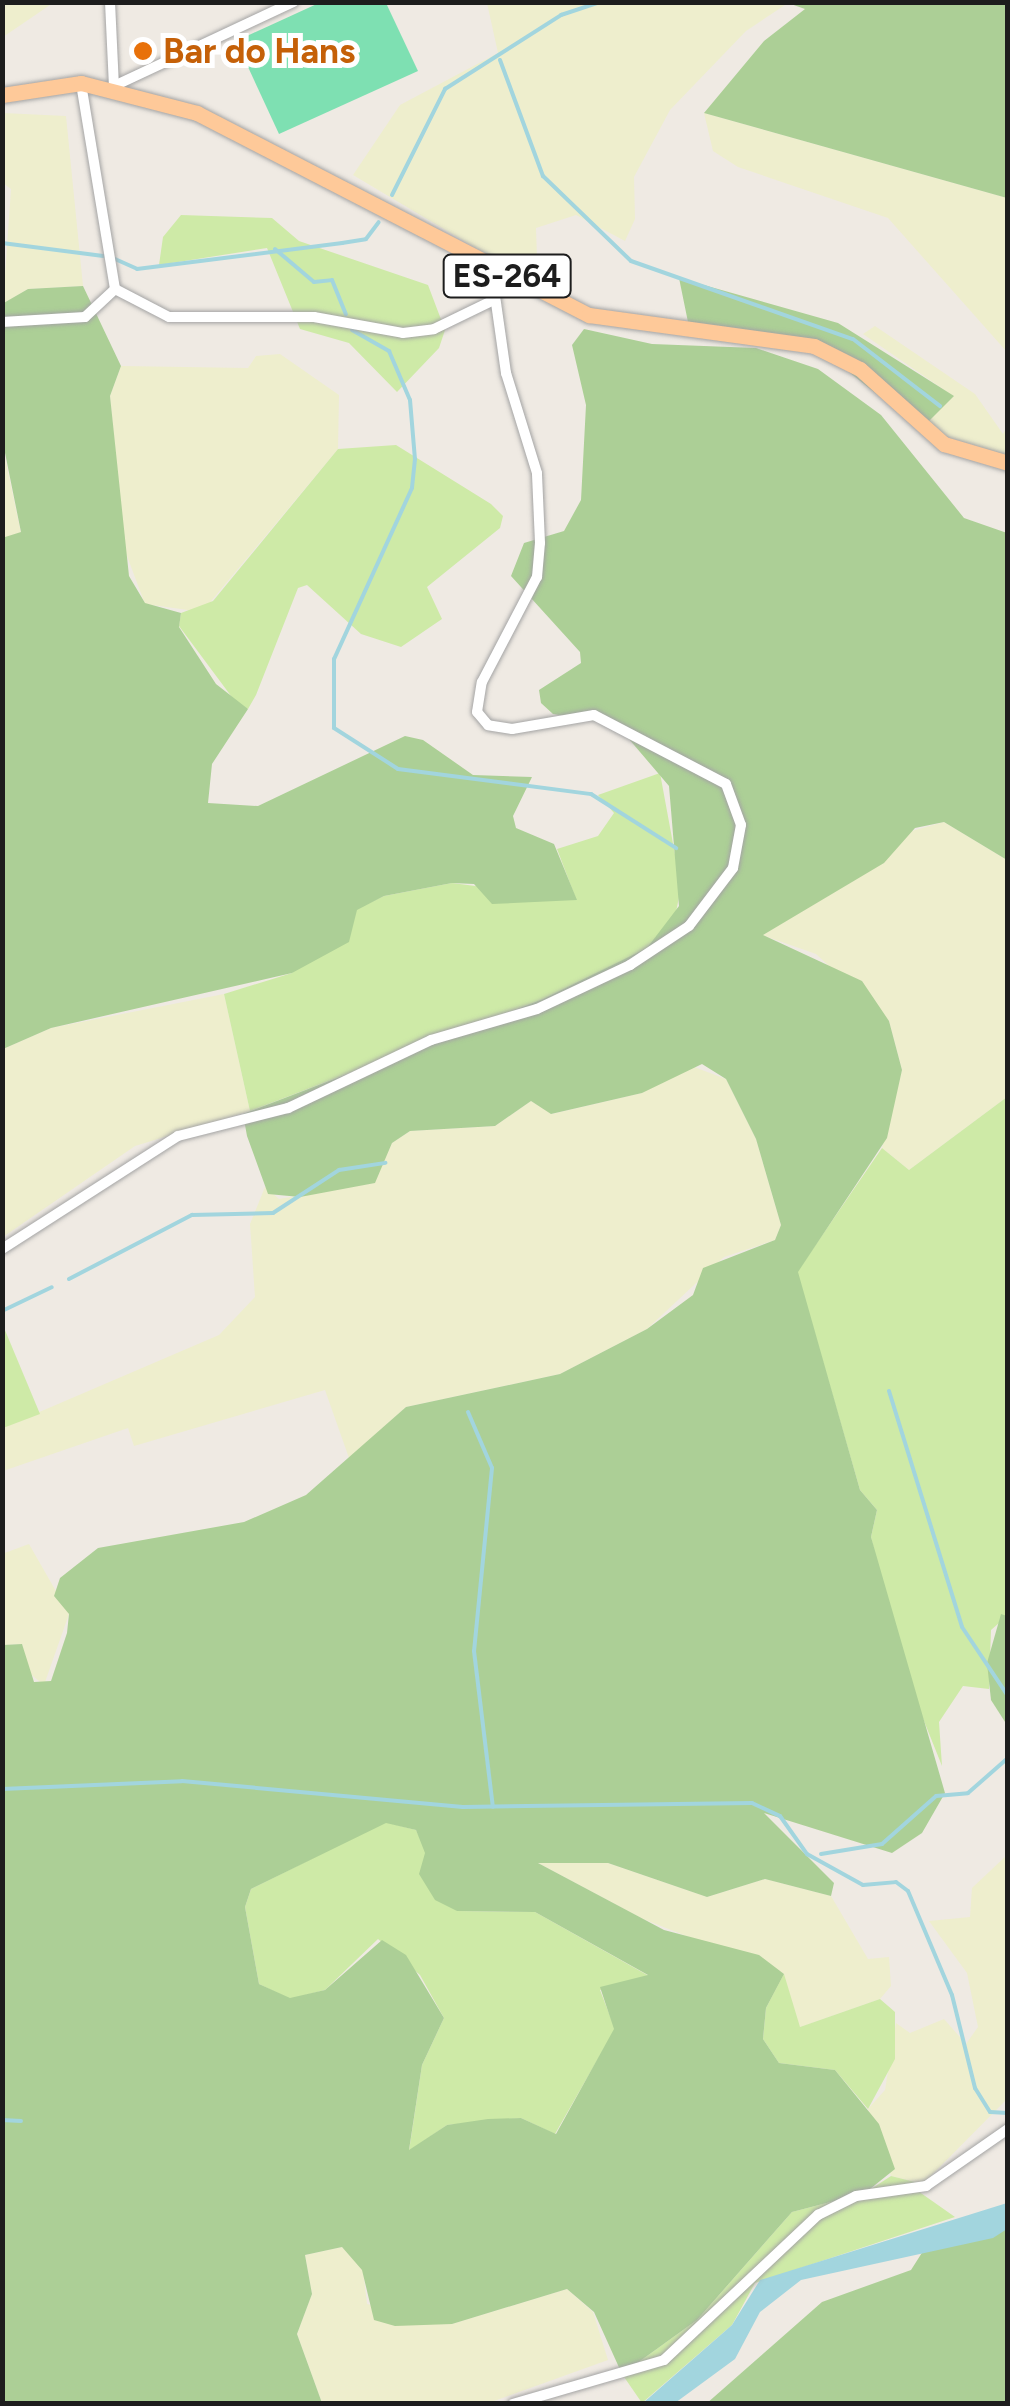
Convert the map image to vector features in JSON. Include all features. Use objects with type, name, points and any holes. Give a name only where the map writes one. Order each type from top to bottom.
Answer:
[{"type":"main road","name":"ES-264","points":[[6,96],[81,82],[114,86],[277,152],[490,268],[628,325],[814,346],[860,369],[944,444],[1008,463]]},
{"type":"street","points":[[110,2],[114,86],[293,2]]},
{"type":"street","points":[[81,82],[115,290]]},
{"type":"street","points":[[2,1249],[178,1136],[288,1108],[431,1040],[537,1009],[663,946],[703,912],[739,843],[739,810],[726,784],[594,715],[512,729],[488,726],[476,712],[482,682],[537,577],[540,543],[536,473],[494,300],[490,268]]},
{"type":"street","points":[[115,290],[169,317],[274,315],[403,333],[434,330],[494,300]]},
{"type":"street","points":[[2,322],[85,316],[115,290]]},
{"type":"street","points":[[513,2404],[664,2360],[818,2215],[856,2196],[926,2186],[1008,2130]]},
{"type":"green space","points":[[3,2],[50,3],[50,5],[3,37]]},
{"type":"green space","points":[[319,3],[386,3],[418,71],[279,134],[236,41]]},
{"type":"green space","points":[[487,3],[788,3],[746,31],[670,110],[634,177],[635,219],[625,241],[576,215],[536,228],[538,285],[353,175],[400,105],[498,53]]},
{"type":"green space","points":[[788,3],[1007,3],[1007,198],[704,113],[764,41],[805,9]]},
{"type":"green space","points":[[3,113],[66,116],[83,286],[28,289],[3,304],[11,189],[3,183]]},
{"type":"green space","points":[[704,113],[1007,198],[1007,352],[888,218],[738,167],[713,151]]},
{"type":"green space","points":[[181,215],[272,218],[299,241],[428,285],[445,330],[439,348],[397,392],[349,343],[300,329],[267,248],[159,265],[163,237]]},
{"type":"green space","points":[[679,278],[838,323],[954,396],[921,429],[826,354],[689,327]]},
{"type":"green space","points":[[83,286],[121,366],[110,396],[129,576],[145,603],[181,613],[179,627],[216,684],[248,709],[212,764],[208,803],[258,806],[405,736],[423,740],[473,775],[532,777],[513,816],[516,828],[554,844],[577,900],[492,904],[474,884],[452,883],[384,896],[357,910],[349,942],[292,973],[51,1028],[3,1049],[2,538],[21,532],[3,443],[2,304],[28,289]]},
{"type":"green space","points":[[875,326],[975,394],[1003,434],[1007,427],[1007,455],[921,429],[953,396],[863,334]]},
{"type":"green space","points":[[584,329],[652,344],[756,348],[818,369],[881,415],[964,518],[1007,533],[1007,860],[944,822],[915,828],[884,863],[763,935],[862,981],[889,1021],[902,1070],[887,1138],[798,1272],[860,1490],[877,1510],[871,1537],[945,1793],[922,1833],[892,1853],[764,1813],[834,1883],[831,1896],[765,1879],[707,1897],[608,1863],[538,1863],[664,1930],[759,1955],[784,1974],[766,2008],[763,2039],[779,2063],[835,2070],[879,2124],[895,2169],[865,2193],[792,2212],[697,2320],[622,2374],[594,2312],[567,2289],[452,2324],[395,2326],[374,2320],[362,2270],[342,2247],[305,2255],[312,2294],[297,2334],[322,2403],[3,2403],[3,1645],[22,1644],[34,1682],[51,1681],[69,1614],[54,1596],[60,1578],[98,1548],[244,1522],[306,1495],[406,1407],[560,1374],[647,1329],[693,1295],[703,1268],[775,1240],[781,1225],[756,1139],[726,1079],[702,1064],[642,1093],[551,1114],[531,1101],[495,1126],[410,1131],[392,1143],[375,1183],[300,1197],[268,1194],[247,1136],[243,1114],[543,999],[647,948],[679,906],[669,786],[617,725],[553,714],[541,703],[539,690],[581,663],[580,652],[511,576],[524,543],[564,531],[581,500],[586,405],[572,345]],"holes":[[[386,1823],[416,1830],[425,1853],[419,1874],[435,1900],[457,1911],[535,1912],[648,1975],[600,1987],[614,2029],[556,2134],[521,2118],[488,2119],[447,2125],[409,2150],[422,2065],[444,2018],[406,1955],[382,1940],[325,1990],[290,1998],[259,1984],[245,1907],[251,1889]]]},
{"type":"green space","points":[[280,354],[339,395],[338,449],[202,612],[145,604],[124,548],[110,396],[121,366],[248,368],[256,356]]},
{"type":"green space","points":[[2,443],[21,533],[3,538],[2,538]]},
{"type":"green space","points":[[396,445],[491,504],[503,516],[500,528],[427,587],[442,619],[401,647],[361,634],[307,585],[298,588],[256,695],[248,709],[237,704],[179,626],[181,613],[213,601],[338,449]]},
{"type":"green space","points":[[660,773],[681,887],[676,912],[648,948],[543,999],[250,1111],[224,994],[292,973],[357,909],[384,896],[452,883],[576,899],[557,849],[598,836],[614,813],[598,795]]},
{"type":"green space","points":[[944,822],[1007,860],[1007,1097],[909,1170],[882,1148],[902,1070],[889,1021],[816,954],[762,935],[883,863],[901,834]]},
{"type":"green space","points":[[224,994],[250,1111],[135,1146],[3,1237],[3,1049],[51,1028]]},
{"type":"green space","points":[[686,1064],[726,1079],[756,1139],[781,1225],[775,1240],[724,1257],[647,1329],[560,1374],[406,1407],[349,1458],[325,1390],[134,1446],[128,1428],[3,1471],[2,1428],[219,1335],[255,1297],[250,1224],[265,1187],[279,1199],[374,1183],[392,1143],[410,1131],[495,1126],[531,1101],[552,1114],[642,1093]]},
{"type":"green space","points":[[1007,1097],[1007,1616],[991,1630],[989,1689],[963,1686],[939,1722],[942,1766],[902,1666],[871,1537],[877,1510],[860,1490],[797,1272],[882,1148],[909,1170]]},
{"type":"green space","points":[[2,1323],[40,1414],[3,1428],[2,1428]]},
{"type":"green space","points":[[29,1544],[69,1614],[44,1685],[28,1672],[22,1644],[3,1645],[2,1554]]},
{"type":"green space","points":[[1001,1614],[1007,1616],[1007,1725],[991,1700],[987,1663]]},
{"type":"green space","points":[[385,1822],[416,1830],[457,1911],[535,1912],[649,1976],[600,1990],[615,2029],[555,2134],[521,2118],[447,2125],[409,2151],[422,2065],[444,2018],[420,1975],[378,1939],[325,1990],[290,1999],[259,1984],[245,1907],[251,1889]]},
{"type":"green space","points":[[1007,1855],[1007,2099],[923,2184],[891,2176],[868,2109],[885,2090],[896,2023],[910,2033],[944,2019],[966,2044],[978,2027],[967,1973],[929,1921],[970,1917],[972,1888]]},
{"type":"green space","points":[[542,1857],[608,1863],[707,1897],[765,1879],[831,1896],[868,1959],[889,1957],[891,1986],[880,1999],[800,2027],[702,1942],[643,1919],[538,1863]]},
{"type":"green space","points":[[784,1974],[800,2027],[880,1999],[895,2012],[895,2059],[868,2109],[835,2070],[779,2063],[763,2039],[766,2008]]},
{"type":"green space","points":[[891,2176],[923,2184],[918,2191],[955,2217],[755,2283],[732,2325],[642,2403],[622,2374],[697,2320],[792,2212],[865,2193]]},
{"type":"green space","points":[[1007,2229],[1007,2403],[706,2404],[822,2302],[911,2270],[925,2248]]},
{"type":"green space","points":[[342,2247],[363,2270],[367,2304],[452,2324],[567,2289],[593,2312],[608,2360],[494,2401],[322,2403],[297,2334],[312,2294],[305,2255]]},
{"type":"water","points":[[1007,2203],[1007,2229],[993,2238],[801,2280],[760,2312],[735,2359],[675,2403],[643,2403],[732,2325],[760,2280]]},
{"type":"waterway","points":[[392,195],[445,89],[561,15],[600,2]]},
{"type":"waterway","points":[[500,60],[543,176],[631,261],[853,339],[940,406]]},
{"type":"waterway","points":[[115,259],[137,269],[342,243],[366,239],[379,222]]},
{"type":"waterway","points":[[2,243],[103,256]]},
{"type":"waterway","points":[[275,249],[314,282],[332,280],[346,314]]},
{"type":"waterway","points":[[352,330],[389,351],[410,400],[415,459],[412,488],[334,659],[334,728],[398,769],[591,794],[676,848]]},
{"type":"waterway","points":[[69,1279],[192,1215],[273,1213],[339,1170],[385,1163]]},
{"type":"waterway","points":[[2,1311],[52,1287]]},
{"type":"waterway","points":[[889,1391],[962,1627],[1008,1696]]},
{"type":"waterway","points":[[468,1412],[492,1468],[474,1651],[493,1807]]},
{"type":"waterway","points":[[821,1854],[882,1844],[936,1796],[968,1793],[1008,1758]]},
{"type":"waterway","points":[[2,1789],[182,1781],[463,1807],[752,1803],[780,1816],[807,1854],[863,1885],[896,1882],[908,1891],[952,1995],[975,2088],[990,2112],[1008,2113]]},
{"type":"waterway","points":[[2,2120],[21,2121]]},
{"type":"place","name":"Bar do Hans","points":[[143,51]]}]
